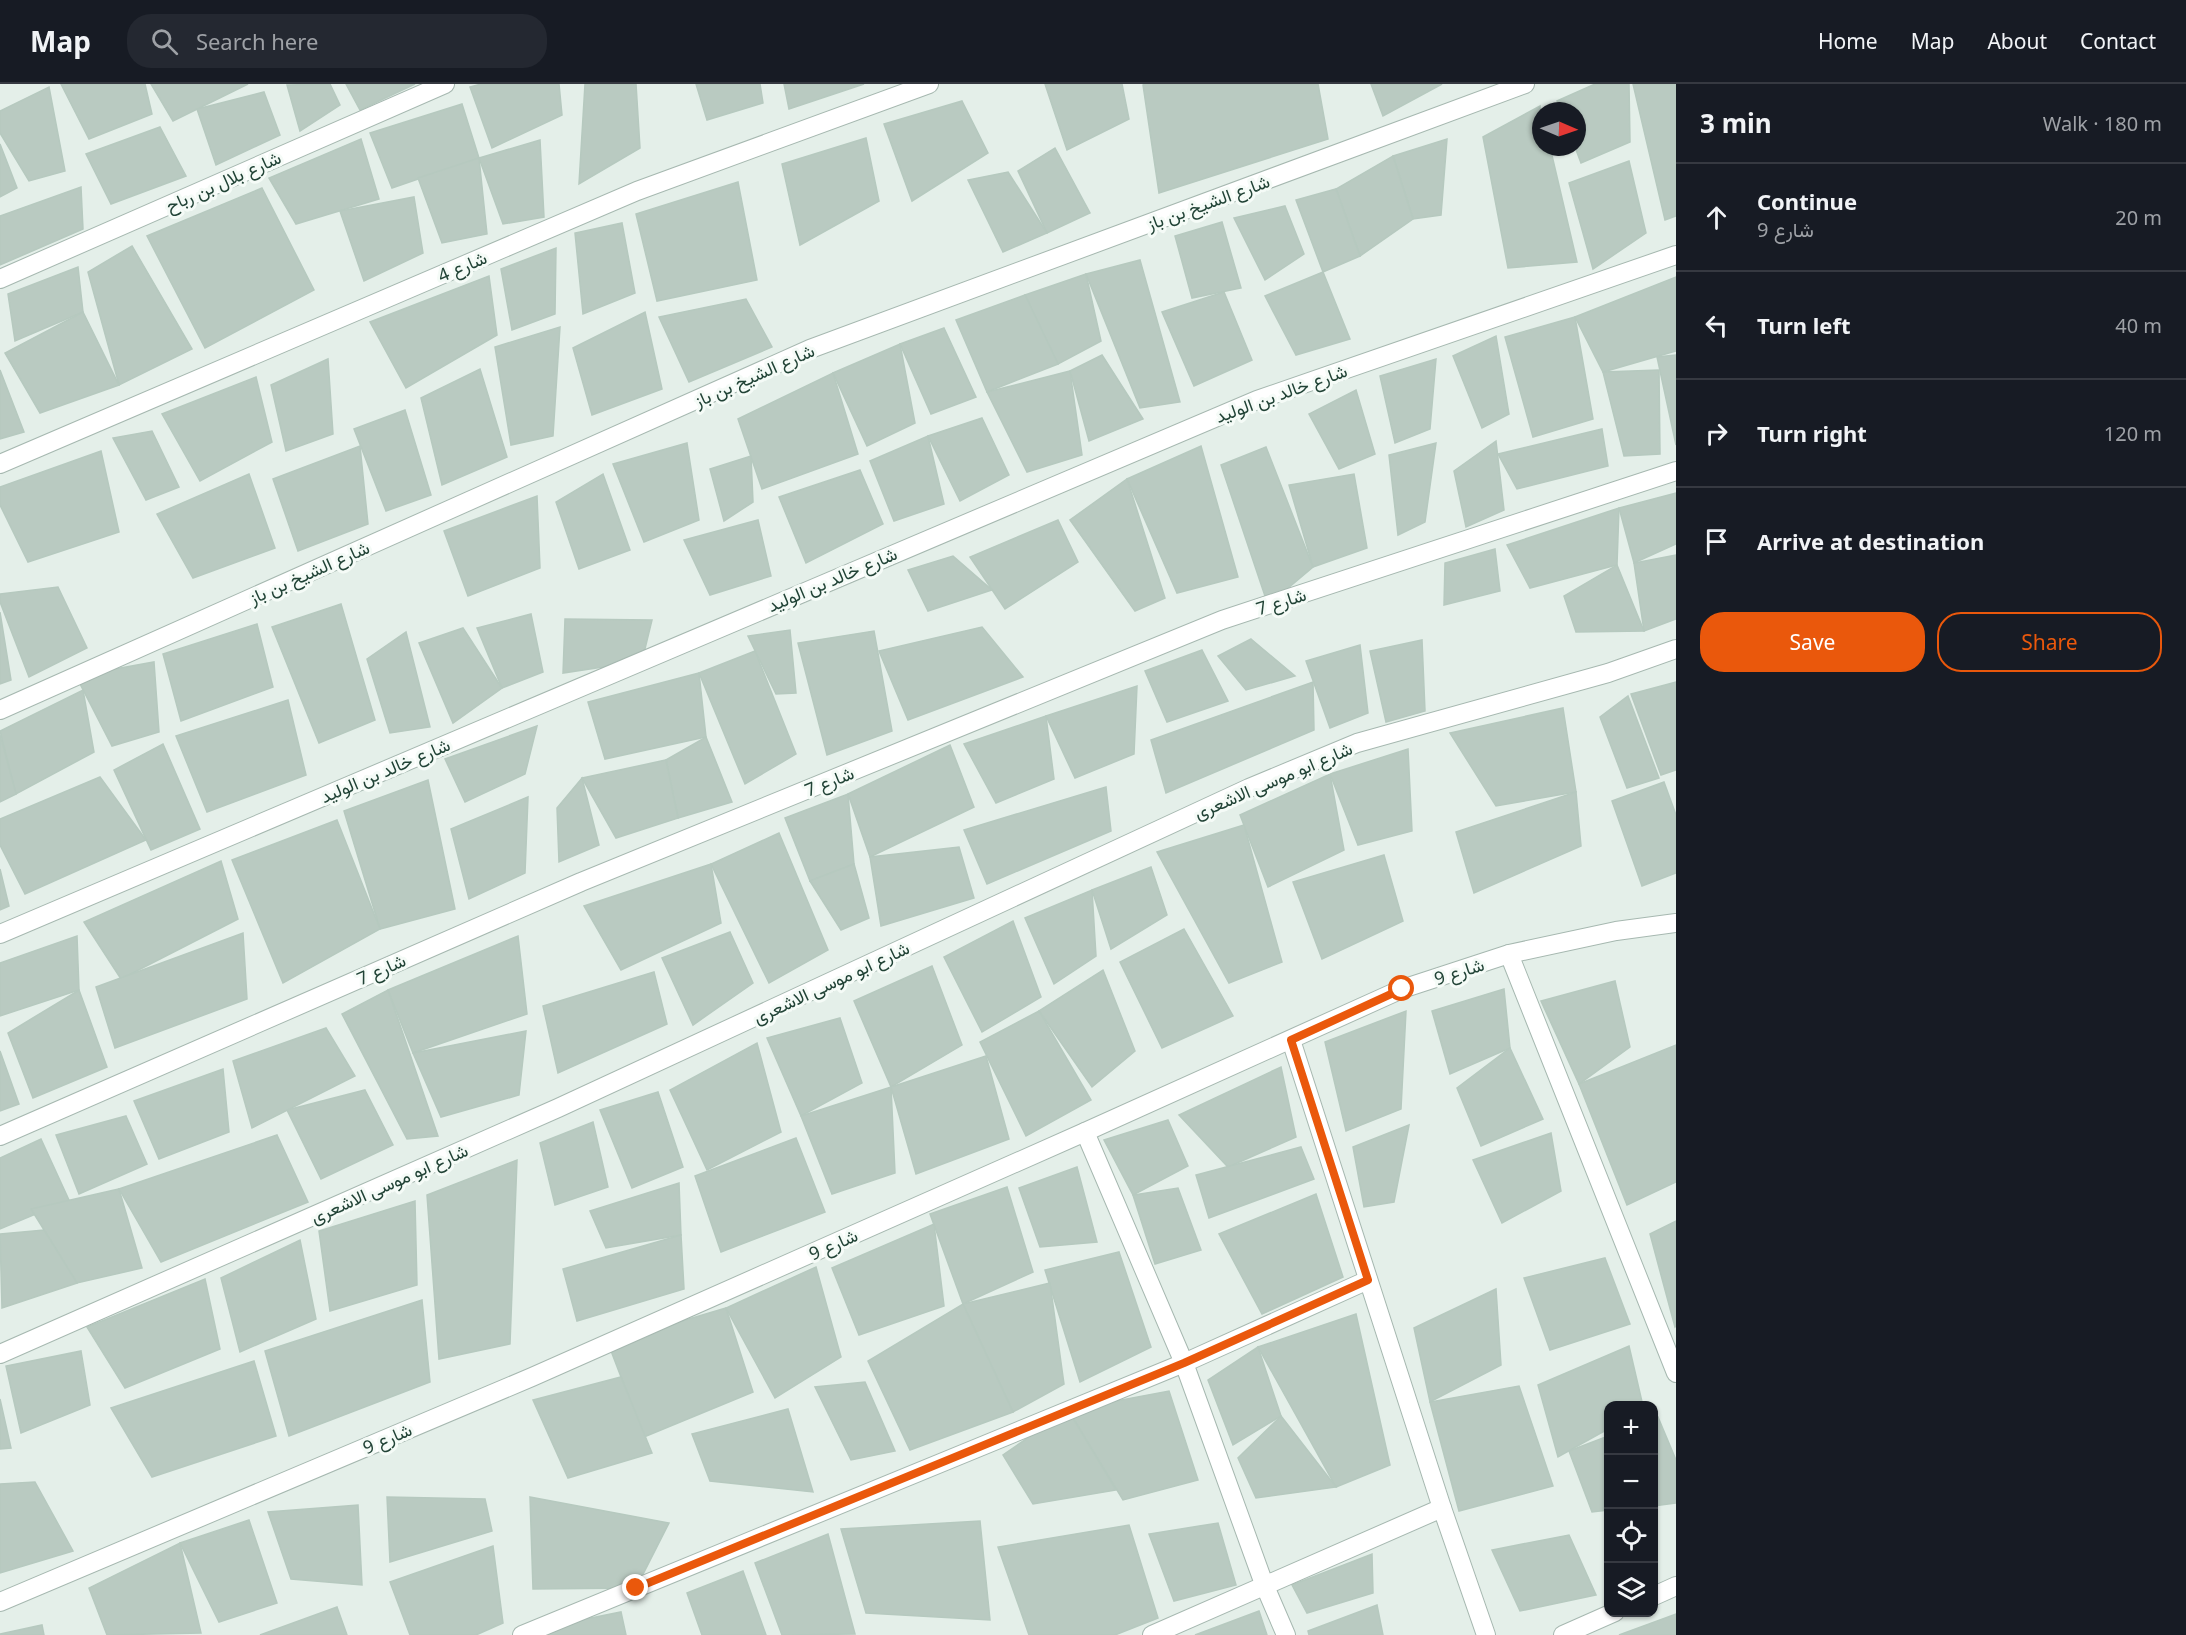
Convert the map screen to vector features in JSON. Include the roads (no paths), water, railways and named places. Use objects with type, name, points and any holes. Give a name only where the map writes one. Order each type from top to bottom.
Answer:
[{"type":"street","name":"شارع بلال بن رباح","points":[[0,279],[446,84]]},
{"type":"street","name":"شارع 4","points":[[0,464],[637,191],[929,84]]},
{"type":"street","name":"شارع الشيخ بن باز","points":[[0,710],[810,349],[1526,84]]},
{"type":"street","name":"شارع خالد بن الوليد","points":[[0,934],[1257,400],[1676,255]]},
{"type":"street","name":"شارع 7","points":[[0,1136],[581,882],[1222,620],[1676,471]]},
{"type":"street","name":"شارع ابو موسى الاشعرى","points":[[0,1354],[558,1108],[1249,788],[1357,743],[1608,673],[1676,649]]},
{"type":"street","name":"شارع 9","points":[[0,1602],[532,1377],[1402,989],[1509,954],[1616,931],[1676,923]]},
{"type":"street","points":[[1509,954],[1676,1373]]},
{"type":"street","points":[[1291,1040],[1442,1508],[1486,1635]]},
{"type":"street","points":[[1085,1132],[1184,1363],[1264,1584],[1286,1635]]},
{"type":"street","points":[[522,1635],[1184,1363],[1368,1280]]},
{"type":"street","points":[[1152,1635],[1442,1508]]},
{"type":"street","points":[[1658,1594],[1676,1586]]},
{"type":"street","points":[[1563,1635],[1604,1617]]}]
